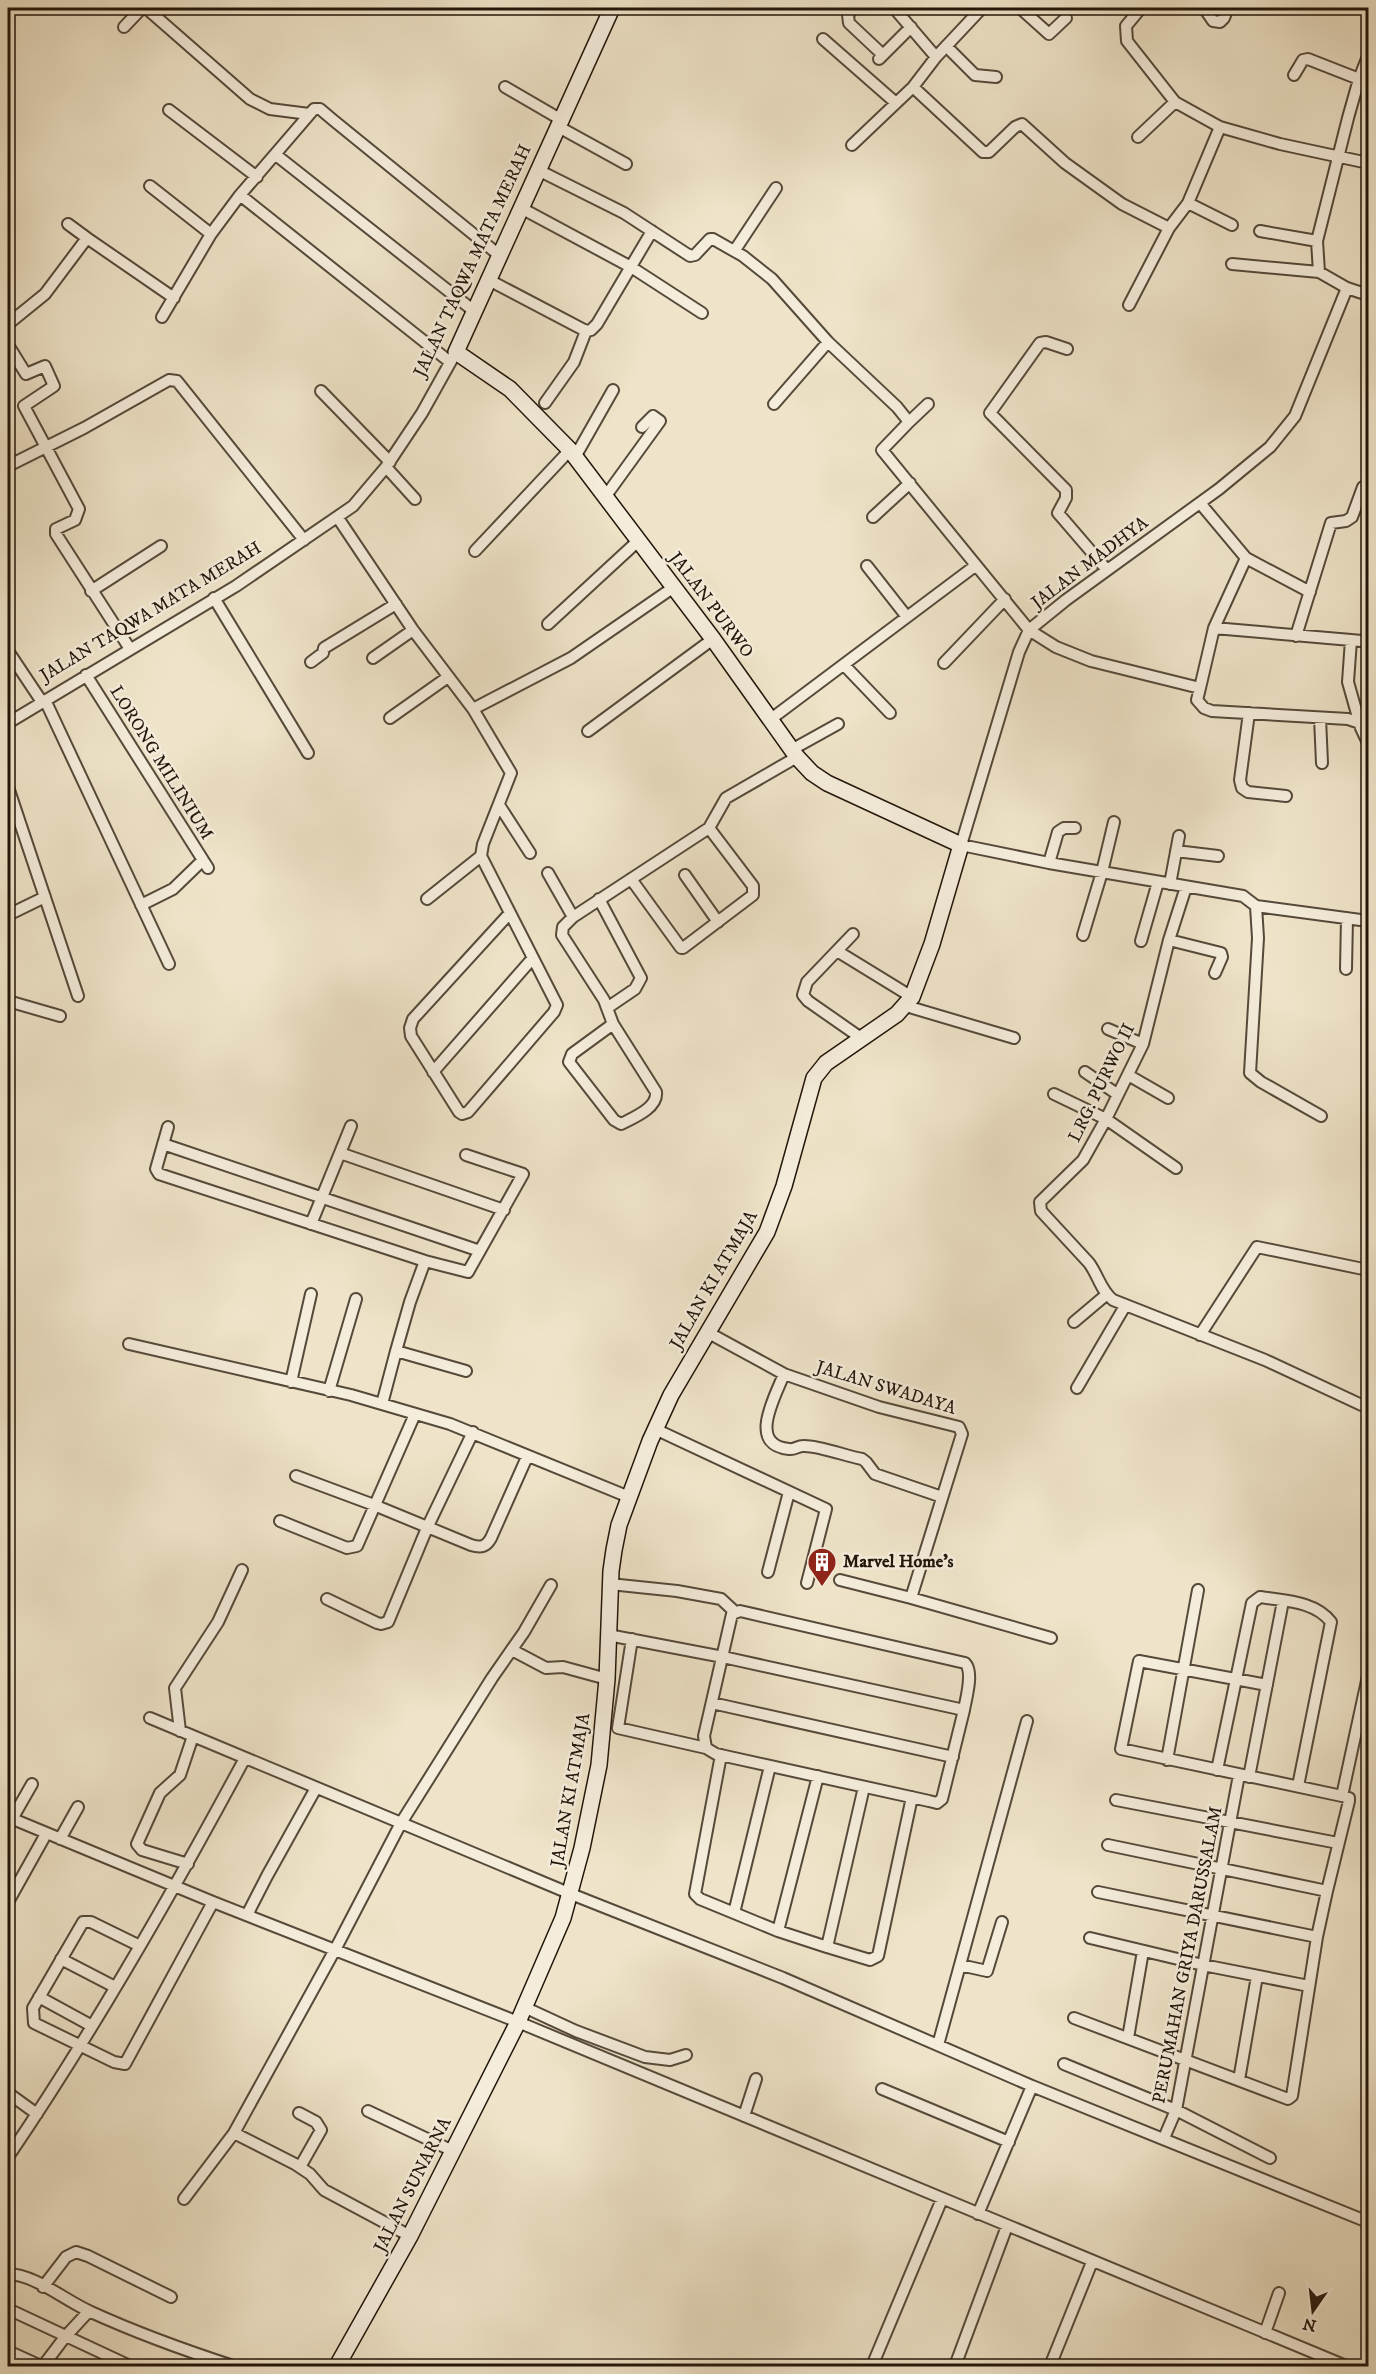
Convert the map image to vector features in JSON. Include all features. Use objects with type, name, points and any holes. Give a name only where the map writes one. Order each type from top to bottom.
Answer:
[{"type":"street","points":[[124,27],[144,8],[250,99],[270,109],[309,114]]},
{"type":"street","name":"JALAN TAQWA MATA MERAH","points":[[8,723],[214,598],[338,518],[361,499],[422,413],[453,357],[558,122],[612,8]]},
{"type":"street","points":[[853,8],[847,18],[849,23],[881,58],[910,27]]},
{"type":"street","points":[[894,8],[936,57]]},
{"type":"street","points":[[852,145],[913,87],[936,57],[982,8]]},
{"type":"street","points":[[1020,8],[1049,34],[1066,18]]},
{"type":"street","points":[[1141,8],[1126,26],[1127,41],[1175,102],[1220,127],[1280,144],[1368,163]]},
{"type":"street","points":[[1204,8],[1214,21],[1220,22],[1228,8]]},
{"type":"street","points":[[823,39],[896,103]]},
{"type":"street","points":[[946,46],[975,75],[996,77]]},
{"type":"street","points":[[1318,272],[1317,241],[1359,79],[1368,56]]},
{"type":"street","points":[[1294,75],[1303,60],[1308,59],[1359,79]]},
{"type":"street","points":[[505,87],[626,164]]},
{"type":"street","points":[[913,87],[983,152],[989,152],[1015,127],[1022,124],[1065,163],[1122,204],[1169,228]]},
{"type":"street","points":[[1138,137],[1175,102]]},
{"type":"street","points":[[162,317],[211,234],[240,195],[314,109],[320,109],[498,255]]},
{"type":"street","points":[[169,110],[257,177]]},
{"type":"street","points":[[1129,305],[1169,228],[1188,203],[1220,127]]},
{"type":"street","points":[[276,155],[474,311]]},
{"type":"street","points":[[538,170],[624,213],[690,256],[695,255],[710,239],[735,250],[772,279],[828,342],[897,407],[909,422]]},
{"type":"street","points":[[150,186],[211,234]]},
{"type":"street","points":[[735,250],[776,188]]},
{"type":"street","points":[[240,195],[453,357]]},
{"type":"street","points":[[1188,203],[1232,225]]},
{"type":"street","points":[[521,208],[631,267],[702,313]]},
{"type":"street","points":[[68,224],[174,298]]},
{"type":"street","points":[[487,279],[586,331],[591,330],[597,324],[652,231]]},
{"type":"street","points":[[1260,231],[1317,241]]},
{"type":"street","points":[[8,324],[45,294],[87,238]]},
{"type":"street","points":[[1232,264],[1318,272],[1347,288],[1368,295]]},
{"type":"street","name":"JALAN MADHYA","points":[[960,845],[1018,652],[1029,630],[1200,503],[1270,447],[1292,420],[1347,288]]},
{"type":"street","points":[[544,403],[574,362],[586,331]]},
{"type":"street","points":[[774,404],[828,342]]},
{"type":"street","points":[[1067,349],[1046,342],[1040,343],[990,413],[1066,490],[1066,498],[1058,513],[1107,570]]},
{"type":"street","points":[[8,345],[26,374],[45,366],[54,386],[24,406],[79,509],[75,520],[56,530],[56,534],[130,649]]},
{"type":"street","name":"JALAN PURWO","points":[[453,357],[510,389],[572,453],[812,773],[826,783],[960,845]]},
{"type":"street","points":[[8,466],[84,428],[169,380],[177,381],[304,540]]},
{"type":"street","points":[[475,551],[572,453],[613,390]]},
{"type":"street","points":[[321,391],[388,464],[415,499]]},
{"type":"street","points":[[928,404],[882,450],[1029,630],[1056,647],[1091,661],[1200,688]]},
{"type":"street","points":[[605,497],[660,421],[653,416],[642,427]]},
{"type":"street","points":[[873,516],[910,483]]},
{"type":"street","points":[[1296,636],[1331,523],[1346,521],[1352,517],[1363,487]]},
{"type":"street","points":[[1200,503],[1246,558],[1310,592]]},
{"type":"street","points":[[338,518],[413,630],[473,709],[510,769],[511,777],[483,844],[481,856],[556,1001],[556,1009],[468,1112],[462,1114],[411,1036],[410,1028],[413,1019],[509,914]]},
{"type":"street","points":[[548,624],[638,541]]},
{"type":"street","points":[[91,591],[161,546]]},
{"type":"street","points":[[1246,558],[1214,628],[1197,700],[1204,708],[1348,719],[1360,723]]},
{"type":"street","points":[[867,566],[907,617]]},
{"type":"street","points":[[771,719],[975,566]]},
{"type":"street","points":[[473,709],[571,658],[674,587]]},
{"type":"street","points":[[214,598],[308,753]]},
{"type":"street","points":[[944,663],[1005,599]]},
{"type":"street","points":[[312,662],[323,653],[324,648],[396,604]]},
{"type":"street","points":[[1214,628],[1351,640],[1368,638]]},
{"type":"street","points":[[373,658],[413,630]]},
{"type":"street","points":[[588,731],[713,639]]},
{"type":"street","points":[[1351,640],[1348,682],[1368,743]]},
{"type":"street","points":[[8,651],[44,701],[169,964]]},
{"type":"street","points":[[844,665],[890,712]]},
{"type":"street","name":"LORONG MILINIUM","points":[[87,675],[205,864],[173,889],[141,905]]},
{"type":"street","points":[[390,718],[448,677]]},
{"type":"street","points":[[1249,713],[1240,780],[1242,788],[1248,792],[1286,796]]},
{"type":"street","points":[[1320,717],[1322,763]]},
{"type":"street","points":[[613,1024],[572,1054],[569,1062],[614,1120],[621,1124],[653,1105],[657,1096],[613,1024],[607,1008],[562,936],[563,927],[599,899],[709,828],[726,798],[838,724]]},
{"type":"street","points":[[8,787],[78,996]]},
{"type":"street","points":[[499,805],[530,853]]},
{"type":"street","points":[[1083,935],[1114,822]]},
{"type":"street","points":[[632,879],[681,949],[752,897],[754,889],[709,828]]},
{"type":"street","points":[[1049,863],[1058,832],[1064,828],[1076,828]]},
{"type":"street","points":[[1170,884],[1179,836]]},
{"type":"street","points":[[909,1002],[932,944],[960,845],[1049,863],[1243,896],[1256,906],[1368,921]]},
{"type":"street","points":[[1176,851],[1218,856]]},
{"type":"street","points":[[427,899],[481,856]]},
{"type":"street","points":[[548,873],[573,917]]},
{"type":"street","points":[[685,875],[718,922]]},
{"type":"street","points":[[1142,941],[1158,882]]},
{"type":"street","name":"LRG. PURWO II","points":[[1106,1295],[1096,1272],[1041,1211],[1040,1205],[1083,1160],[1143,1044],[1168,940],[1186,887]]},
{"type":"street","points":[[8,915],[45,897]]},
{"type":"street","points":[[599,899],[641,978],[635,989],[607,1008]]},
{"type":"street","points":[[1256,906],[1258,938],[1250,1073],[1260,1082],[1321,1116]]},
{"type":"street","points":[[1346,969],[1347,918]]},
{"type":"street","points":[[853,934],[807,982],[803,995],[808,1001],[861,1038]]},
{"type":"street","points":[[1168,940],[1221,953],[1222,957],[1215,973]]},
{"type":"street","points":[[837,951],[909,1002],[1014,1038]]},
{"type":"street","points":[[433,1072],[532,958]]},
{"type":"street","points":[[8,1002],[60,1016]]},
{"type":"street","name":"JALAN KI ATMAJA","points":[[521,2015],[564,1917],[571,1894],[599,1765],[607,1679],[610,1584],[614,1550],[629,1497],[655,1429],[671,1395],[767,1232],[784,1186],[814,1078],[825,1063],[909,1002]]},
{"type":"street","points":[[1108,1029],[1143,1044]]},
{"type":"street","points":[[1084,1072],[1118,1095]]},
{"type":"street","points":[[1128,1075],[1168,1098]]},
{"type":"street","points":[[1054,1094],[1106,1119],[1176,1168]]},
{"type":"street","points":[[311,1224],[351,1126]]},
{"type":"street","points":[[168,1127],[156,1169],[159,1174],[425,1261],[468,1272],[523,1174],[466,1155]]},
{"type":"street","points":[[163,1144],[480,1251]]},
{"type":"street","points":[[340,1153],[504,1210]]},
{"type":"street","points":[[1200,1335],[1257,1247],[1368,1270]]},
{"type":"street","points":[[382,1404],[410,1302],[425,1261]]},
{"type":"street","points":[[291,1382],[311,1294]]},
{"type":"street","points":[[1074,1322],[1106,1295],[1125,1306],[1265,1360],[1368,1408]]},
{"type":"street","points":[[329,1390],[356,1299]]},
{"type":"street","points":[[1077,1388],[1125,1306]]},
{"type":"street","name":"JALAN SWADAYA","points":[[707,1332],[784,1374],[879,1407],[959,1427],[962,1434],[911,1598]]},
{"type":"street","points":[[129,1344],[329,1390],[474,1432],[527,1457],[629,1497]]},
{"type":"street","points":[[396,1351],[466,1371]]},
{"type":"street","points":[[784,1374],[767,1424],[766,1436],[771,1443],[791,1449],[804,1446],[862,1459],[875,1474],[942,1497]]},
{"type":"street","points":[[280,1521],[347,1548],[354,1547],[359,1543],[415,1414]]},
{"type":"street","points":[[655,1429],[826,1509],[807,1583]]},
{"type":"street","points":[[327,1599],[377,1623],[388,1622],[428,1528],[474,1432]]},
{"type":"street","points":[[296,1476],[476,1547],[485,1546],[491,1538],[527,1457]]},
{"type":"street","points":[[768,1572],[789,1492]]},
{"type":"street","points":[[180,1731],[175,1688],[218,1622],[242,1570]]},
{"type":"street","points":[[840,1580],[1051,1638]]},
{"type":"street","points":[[610,1584],[677,1591],[721,1599],[735,1612]]},
{"type":"street","points":[[184,2199],[234,2133],[336,1948],[401,1823],[551,1585]]},
{"type":"street","points":[[1167,1760],[1198,1590]]},
{"type":"street","points":[[1217,1770],[1252,1603],[1260,1597],[1283,1601],[1319,1610],[1331,1622],[1298,1786]]},
{"type":"street","name":"PERUMAHAN GRIYA DARUSSALAM","points":[[1171,2124],[1230,1823],[1267,1684],[1283,1601]]},
{"type":"street","points":[[632,1639],[618,1728],[706,1748],[721,1755],[939,1802],[964,1710],[969,1668],[965,1663],[740,1611],[735,1612],[731,1617],[704,1736],[706,1748]]},
{"type":"street","points":[[608,1635],[723,1657],[964,1710]]},
{"type":"street","points":[[512,1650],[546,1668],[563,1667],[607,1679]]},
{"type":"street","points":[[1074,2018],[1288,2099],[1291,2098],[1317,1936],[1349,1800],[1342,1796],[1298,1786],[1121,1749],[1139,1660],[1267,1684]]},
{"type":"street","points":[[1342,1796],[1368,1676]]},
{"type":"street","points":[[712,1703],[953,1757]]},
{"type":"street","points":[[150,1718],[571,1894],[783,1978],[1032,2086],[1171,2124],[1270,2158]]},
{"type":"street","points":[[938,2045],[1027,1721]]},
{"type":"street","points":[[186,1867],[142,1850],[137,1844],[160,1792],[180,1775],[193,1736]]},
{"type":"street","points":[[721,1755],[694,1891],[700,1899],[778,1931],[870,1960],[878,1956],[912,1797]]},
{"type":"street","points":[[8,2157],[115,1988],[177,1883],[246,1758]]},
{"type":"street","points":[[734,1913],[770,1766]]},
{"type":"street","points":[[778,1931],[818,1776]]},
{"type":"street","points":[[32,1784],[12,1817],[46,1834],[61,1836],[177,1883],[213,1902],[521,2015],[576,2031],[645,2057],[663,2060],[686,2055]]},
{"type":"street","points":[[826,1947],[864,1787]]},
{"type":"street","points":[[248,1913],[316,1788]]},
{"type":"street","points":[[1116,1800],[1338,1843]]},
{"type":"street","points":[[61,1836],[75,1810]]},
{"type":"street","points":[[8,1902],[46,1834]]},
{"type":"street","points":[[1108,1845],[1327,1891]]},
{"type":"street","points":[[1098,1892],[1317,1936]]},
{"type":"street","points":[[140,1946],[91,1922],[83,1922],[33,2008],[33,2023],[119,2064],[127,2062],[213,1902]]},
{"type":"street","points":[[960,1965],[987,1971],[1002,1922]]},
{"type":"street","points":[[1090,1938],[1203,1965],[1309,1986]]},
{"type":"street","points":[[1128,2038],[1143,1951]]},
{"type":"street","points":[[61,1959],[115,1988]]},
{"type":"street","points":[[1239,2080],[1257,1976]]},
{"type":"street","points":[[39,1997],[92,2026]]},
{"type":"street","points":[[521,2015],[744,2114],[942,2199],[979,2211],[1007,2226],[1092,2262],[1267,2325],[1346,2367]]},
{"type":"street","name":"JALAN SUNARNA","points":[[337,2367],[410,2236],[521,2015]]},
{"type":"street","points":[[1064,2064],[1171,2124],[1368,2222]]},
{"type":"street","points":[[744,2114],[756,2079]]},
{"type":"street","points":[[979,2211],[1032,2086]]},
{"type":"street","points":[[882,2089],[1009,2142]]},
{"type":"street","points":[[8,2093],[37,2114]]},
{"type":"street","points":[[368,2111],[453,2151]]},
{"type":"street","points":[[300,2114],[316,2122],[321,2130],[300,2167]]},
{"type":"street","points":[[234,2133],[300,2167],[324,2190],[410,2236]]},
{"type":"street","points":[[872,2367],[942,2199]]},
{"type":"street","points":[[955,2367],[1007,2226]]},
{"type":"street","points":[[43,2287],[66,2257],[76,2252],[171,2297]]},
{"type":"street","points":[[1050,2367],[1092,2262]]},
{"type":"street","points":[[8,2274],[25,2277],[89,2311],[158,2341],[233,2367]]},
{"type":"street","points":[[1267,2325],[1279,2293]]},
{"type":"street","points":[[8,2309],[130,2367]]},
{"type":"street","points":[[8,2351],[42,2367],[89,2311]]},
{"type":"place","name":"Marvel Home's","points":[[822,1588]]}]
